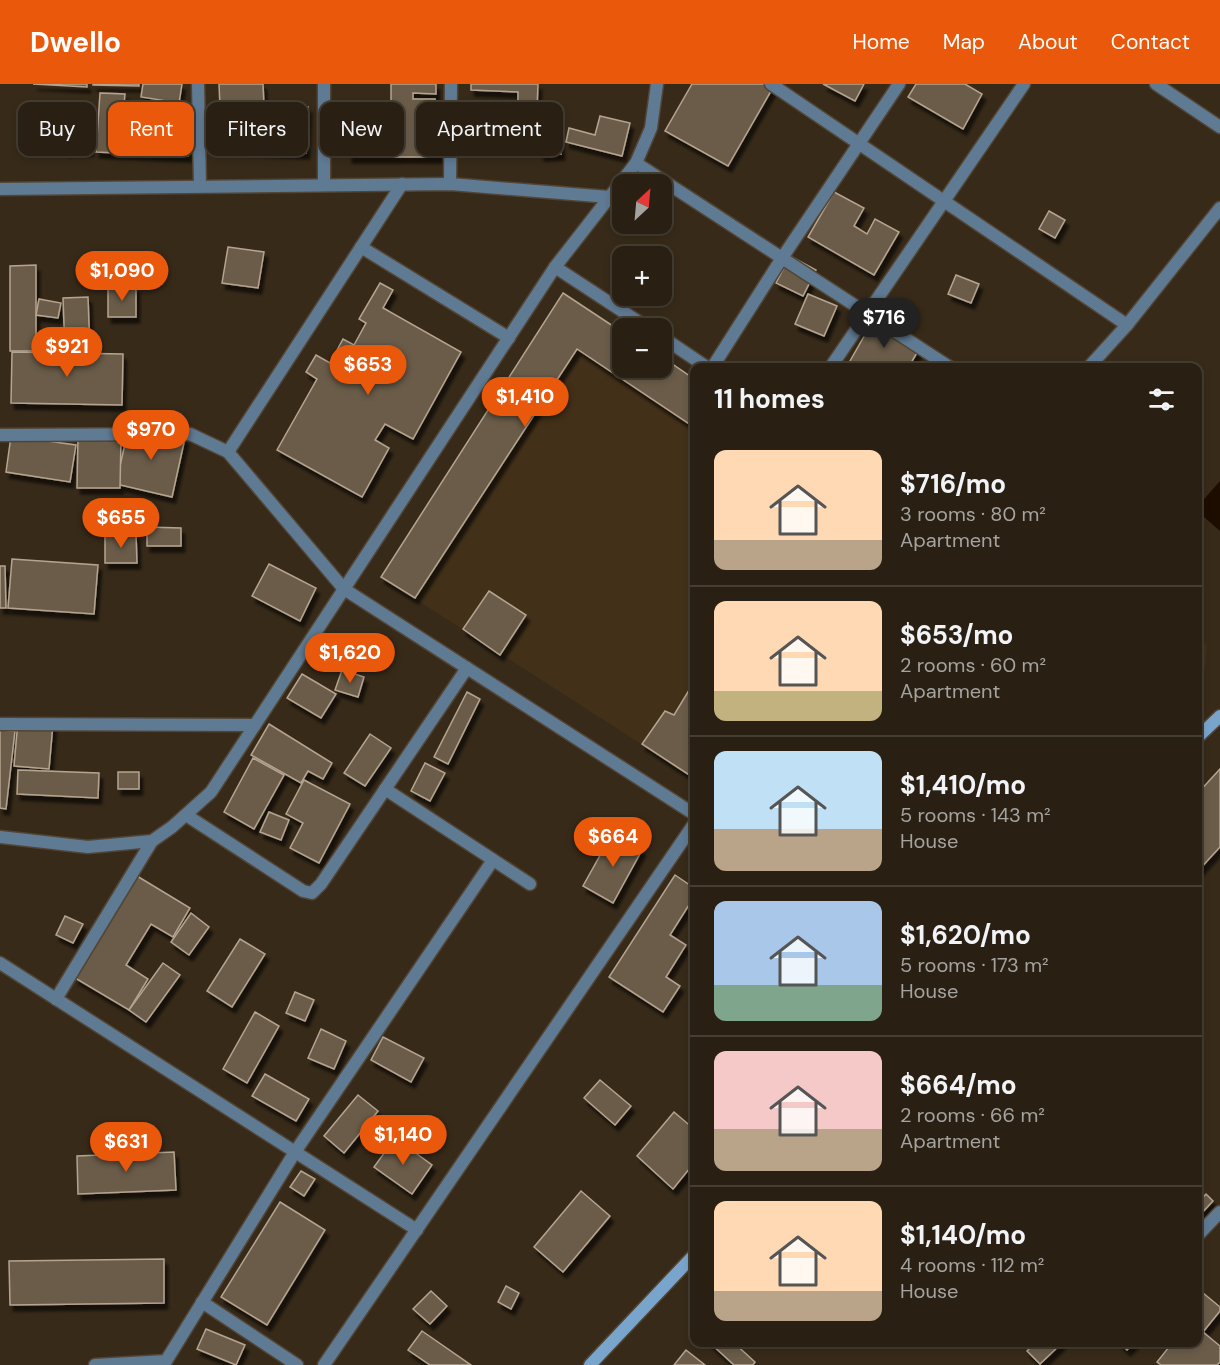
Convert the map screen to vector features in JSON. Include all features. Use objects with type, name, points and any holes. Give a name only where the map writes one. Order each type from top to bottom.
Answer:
[{"type":"main road","points":[[1202,733],[1220,716]]},
{"type":"main road","points":[[590,1365],[690,1259]]},
{"type":"street","points":[[198,84],[200,186]]},
{"type":"street","points":[[324,84],[324,185]]},
{"type":"street","points":[[450,184],[451,84]]},
{"type":"street","points":[[56,999],[152,841],[172,827],[211,792],[555,267],[636,163],[651,128],[657,84]]},
{"type":"street","points":[[771,84],[1127,325]]},
{"type":"street","points":[[713,363],[899,84]]},
{"type":"street","points":[[833,363],[1024,84]]},
{"type":"street","points":[[1156,84],[1220,127]]},
{"type":"street","points":[[636,163],[943,363]]},
{"type":"street","points":[[228,452],[402,184]]},
{"type":"street","points":[[0,189],[450,184],[609,197]]},
{"type":"street","points":[[1093,363],[1127,325],[1220,208]]},
{"type":"street","points":[[361,247],[509,338]]},
{"type":"street","points":[[555,267],[633,318]]},
{"type":"street","points":[[672,343],[702,363]]},
{"type":"street","points":[[0,435],[190,434],[228,452],[344,589],[690,811]]},
{"type":"street","points":[[186,815],[303,891],[312,893],[321,885],[467,668]]},
{"type":"street","points":[[0,724],[255,725]]},
{"type":"street","points":[[385,789],[530,884]]},
{"type":"street","points":[[324,1365],[690,830]]},
{"type":"street","points":[[0,837],[88,847],[152,841]]},
{"type":"street","points":[[95,1365],[166,1361],[295,1152],[493,860]]},
{"type":"street","points":[[0,963],[417,1230]]},
{"type":"street","points":[[1202,1231],[1220,1212]]},
{"type":"street","points":[[202,1302],[297,1365]]},
{"type":"shaded area","points":[[563,293],[612,325],[612,378],[672,378],[672,364],[690,376],[690,775],[381,577]]},
{"type":"shaded area","points":[[1220,481],[1220,531],[1202,515],[1202,501]]},
{"type":"shaded area","points":[[1202,640],[1207,646],[1205,668],[1202,671]]},
{"type":"building","points":[[33,84],[87,84],[87,87]]},
{"type":"building","points":[[139,84],[139,86],[93,85]]},
{"type":"building","points":[[143,84],[182,84],[179,102],[141,97]]},
{"type":"building","points":[[219,84],[263,84],[264,102],[220,102]]},
{"type":"building","points":[[391,84],[436,84],[436,94],[413,93],[413,99],[435,99],[435,102],[416,102],[416,156],[439,157],[349,157],[404,156],[404,102],[391,102]]},
{"type":"building","points":[[471,84],[538,84],[537,102],[518,102],[518,92],[471,90]]},
{"type":"building","points":[[692,84],[775,84],[728,166],[665,131]]},
{"type":"building","points":[[823,84],[864,84],[855,101]]},
{"type":"building","points":[[916,84],[965,84],[982,94],[963,129],[908,97]]},
{"type":"building","points":[[100,93],[125,94],[124,102],[108,102],[108,153],[96,152]]},
{"type":"building","points":[[600,116],[630,123],[622,156],[566,142],[569,128],[595,135]]},
{"type":"building","points":[[834,192],[864,208],[854,226],[867,234],[875,219],[899,232],[874,275],[808,237]]},
{"type":"building","points":[[1049,211],[1065,220],[1055,238],[1039,229]]},
{"type":"building","points":[[228,247],[264,252],[258,288],[222,283]]},
{"type":"building","points":[[790,256],[816,270],[803,296],[776,283]]},
{"type":"building","points":[[36,265],[36,351],[10,351],[10,266]]},
{"type":"building","points":[[956,275],[979,284],[971,303],[948,294]]},
{"type":"building","points":[[380,283],[393,290],[383,308],[461,352],[413,439],[385,424],[375,440],[389,448],[362,497],[277,450],[317,379],[306,372],[316,355],[330,363],[343,339],[354,345],[366,323],[359,319]]},
{"type":"building","points":[[136,287],[136,317],[108,317],[108,288]]},
{"type":"building","points":[[563,293],[612,325],[612,372],[577,349],[415,598],[381,577]]},
{"type":"building","points":[[808,294],[837,306],[824,336],[795,324]]},
{"type":"building","points":[[88,297],[90,351],[65,351],[63,298]]},
{"type":"building","points":[[39,299],[61,303],[58,318],[36,315]]},
{"type":"building","points":[[874,319],[921,346],[911,363],[849,363]]},
{"type":"building","points":[[12,352],[123,354],[122,405],[11,403]]},
{"type":"building","points":[[672,364],[690,376],[690,424],[620,378],[672,378]]},
{"type":"building","points":[[129,426],[185,438],[172,497],[116,484]]},
{"type":"building","points":[[11,436],[76,445],[70,482],[6,472]]},
{"type":"building","points":[[78,437],[121,438],[120,488],[77,488]]},
{"type":"building","points":[[147,527],[181,528],[181,546],[147,546]]},
{"type":"building","points":[[105,534],[136,534],[137,563],[105,563]]},
{"type":"building","points":[[12,559],[98,565],[94,614],[8,608]]},
{"type":"building","points":[[269,564],[316,588],[300,621],[252,596]]},
{"type":"building","points":[[0,566],[5,566],[6,608],[0,608]]},
{"type":"building","points":[[489,591],[526,615],[500,655],[463,629]]},
{"type":"building","points":[[342,670],[364,677],[358,697],[335,690]]},
{"type":"building","points":[[302,674],[336,694],[321,718],[287,698]]},
{"type":"building","points":[[690,689],[690,775],[642,744],[665,711],[674,715]]},
{"type":"building","points":[[467,692],[480,699],[448,764],[434,757]]},
{"type":"building","points":[[18,721],[53,724],[49,769],[14,766]]},
{"type":"building","points":[[269,724],[332,763],[323,779],[308,771],[301,783],[251,755]]},
{"type":"building","points":[[0,730],[15,731],[6,809],[0,808]]},
{"type":"building","points":[[370,734],[391,748],[365,786],[344,773]]},
{"type":"building","points":[[253,758],[284,775],[254,829],[224,812]]},
{"type":"building","points":[[425,763],[445,773],[430,801],[411,791]]},
{"type":"building","points":[[1220,769],[1220,847],[1202,867],[1202,789]]},
{"type":"building","points":[[18,770],[99,773],[98,798],[17,794]]},
{"type":"building","points":[[118,772],[139,772],[139,789],[118,789]]},
{"type":"building","points":[[304,780],[350,804],[319,863],[290,848],[303,823],[286,814]]},
{"type":"building","points":[[269,812],[289,820],[281,840],[260,832]]},
{"type":"building","points":[[612,834],[642,850],[613,903],[583,886]]},
{"type":"building","points":[[675,875],[690,885],[690,903],[670,935],[686,945],[666,977],[680,986],[663,1012],[609,977]]},
{"type":"building","points":[[137,876],[190,908],[173,937],[151,924],[126,965],[148,979],[129,1010],[75,978]]},
{"type":"building","points":[[191,913],[209,927],[189,955],[171,942]]},
{"type":"building","points":[[65,916],[83,924],[73,943],[56,935]]},
{"type":"building","points":[[240,939],[265,954],[232,1007],[207,991]]},
{"type":"building","points":[[163,963],[180,975],[146,1022],[129,1010]]},
{"type":"building","points":[[295,992],[314,1000],[305,1021],[286,1013]]},
{"type":"building","points":[[255,1012],[279,1026],[247,1083],[223,1069]]},
{"type":"building","points":[[321,1029],[346,1041],[334,1069],[308,1058]]},
{"type":"building","points":[[383,1037],[424,1058],[411,1082],[371,1060]]},
{"type":"building","points":[[265,1074],[309,1099],[296,1121],[252,1096]]},
{"type":"building","points":[[600,1080],[631,1106],[615,1125],[584,1098]]},
{"type":"building","points":[[358,1095],[378,1111],[344,1153],[324,1136]]},
{"type":"building","points":[[674,1112],[690,1126],[690,1168],[673,1189],[637,1156]]},
{"type":"building","points":[[395,1138],[432,1165],[412,1194],[374,1167]]},
{"type":"building","points":[[174,1152],[176,1190],[78,1194],[77,1156]]},
{"type":"building","points":[[301,1171],[315,1179],[304,1196],[290,1187]]},
{"type":"building","points":[[581,1191],[610,1216],[563,1272],[534,1247]]},
{"type":"building","points":[[1206,1194],[1213,1201],[1202,1213],[1202,1198]]},
{"type":"building","points":[[280,1202],[325,1230],[267,1325],[221,1297]]},
{"type":"building","points":[[164,1259],[164,1303],[10,1305],[9,1261]]},
{"type":"building","points":[[506,1286],[519,1293],[511,1309],[498,1302]]},
{"type":"building","points":[[431,1291],[447,1306],[430,1324],[413,1309]]},
{"type":"building","points":[[1202,1292],[1220,1307],[1220,1311],[1203,1332],[1220,1346],[1220,1362],[1217,1365],[1161,1365],[1157,1362],[1169,1347],[1202,1347]]},
{"type":"building","points":[[206,1329],[245,1345],[236,1365],[197,1349]]},
{"type":"building","points":[[422,1331],[471,1365],[430,1365],[408,1350]]},
{"type":"building","points":[[714,1347],[738,1347],[755,1362],[753,1365],[734,1365]]},
{"type":"building","points":[[1031,1347],[1058,1347],[1040,1364],[1027,1351]]},
{"type":"building","points":[[686,1350],[705,1365],[674,1365]]}]
